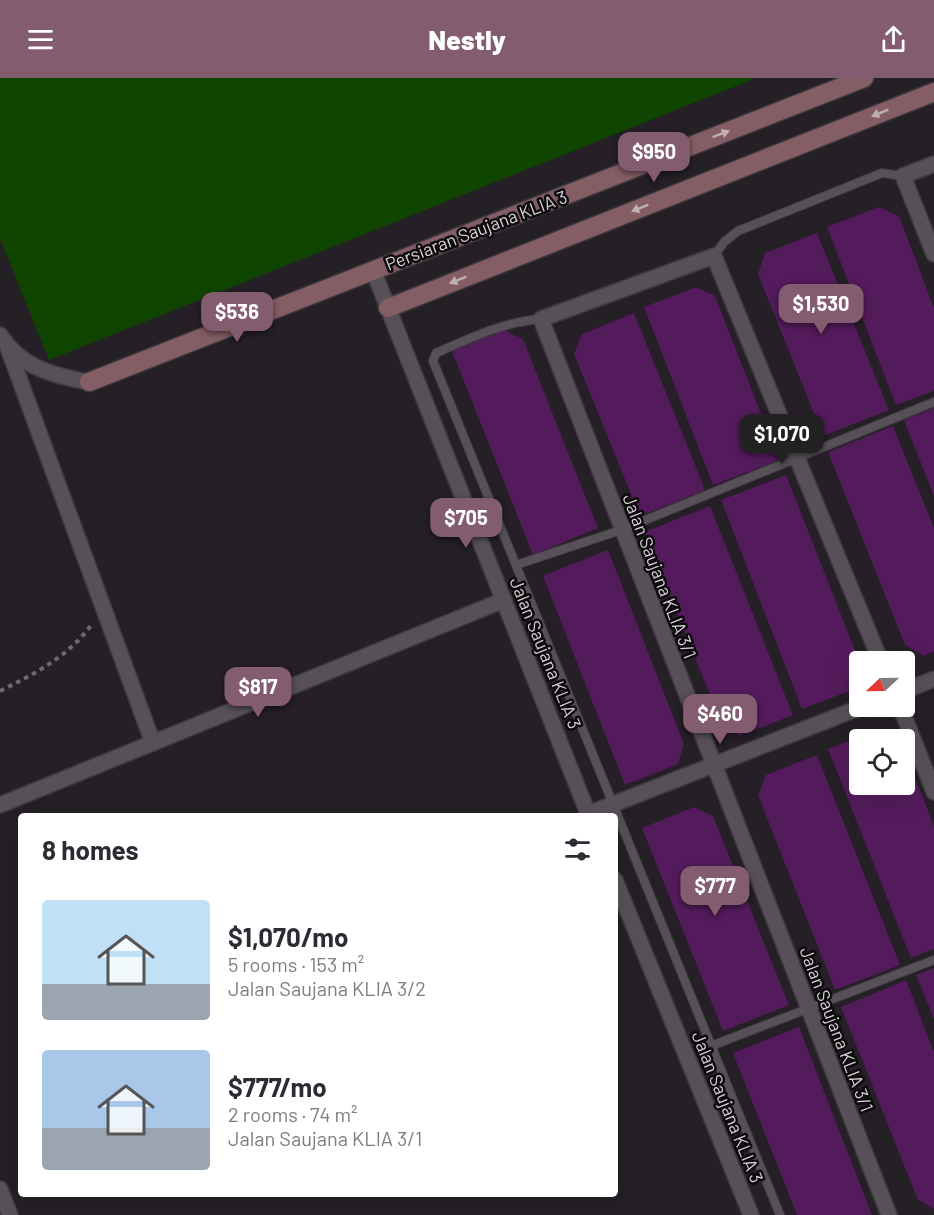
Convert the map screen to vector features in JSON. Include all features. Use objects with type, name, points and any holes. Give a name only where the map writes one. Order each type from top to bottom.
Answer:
[{"type":"street","name":"Persiaran Saujana KLIA 3","points":[[88,382],[864,78]]},
{"type":"street","points":[[388,308],[934,92]]},
{"type":"street","points":[[934,165],[903,176],[934,254]]},
{"type":"street","points":[[541,319],[714,256],[876,651]]},
{"type":"street","name":"Jalan Saujana KLIA 3","points":[[373,270],[587,813]]},
{"type":"street","name":"Jalan Saujana KLIA 3/1","points":[[541,319],[621,530],[889,1215]]},
{"type":"street","points":[[4,342],[48,374],[88,382]]},
{"type":"street","points":[[4,342],[153,743]]},
{"type":"street","points":[[0,805],[504,600]]},
{"type":"street","points":[[915,687],[934,679]]},
{"type":"street","points":[[592,813],[849,712]]},
{"type":"street","points":[[904,717],[934,792]]},
{"type":"street","name":"Jalan Saujana KLIA 3","points":[[618,887],[752,1215]]},
{"type":"street","points":[[0,1190],[10,1215]]},
{"type":"lane","points":[[714,256],[724,242],[738,231],[882,173],[903,176]]},
{"type":"lane","points":[[541,319],[502,326],[436,352],[433,356],[616,813]]},
{"type":"lane","points":[[516,565],[621,530],[934,402]]},
{"type":"lane","points":[[618,819],[780,1215]]},
{"type":"lane","points":[[711,1046],[934,960]]},
{"type":"path","points":[[0,691],[48,668],[82,638],[102,609]]},
{"type":"green space","points":[[0,78],[756,78],[49,360],[0,238]]},
{"type":"building","points":[[879,207],[899,216],[934,308],[934,391],[896,405],[827,227]]},
{"type":"building","points":[[817,233],[889,410],[823,436],[758,274],[765,253]]},
{"type":"building","points":[[696,287],[715,296],[779,460],[713,485],[644,307]]},
{"type":"building","points":[[634,313],[705,490],[640,516],[574,354],[582,334]]},
{"type":"building","points":[[504,330],[523,339],[598,528],[533,555],[452,351]]},
{"type":"building","points":[[934,408],[934,496],[904,420]]},
{"type":"building","points":[[893,426],[934,528],[934,651],[924,656],[905,645],[828,452]]},
{"type":"building","points":[[786,475],[855,651],[849,651],[849,691],[802,709],[721,500]]},
{"type":"building","points":[[710,506],[793,715],[740,736],[722,725],[645,532]]},
{"type":"building","points":[[608,550],[684,744],[678,764],[625,785],[543,576]]},
{"type":"building","points":[[849,741],[849,795],[915,795],[915,778],[934,826],[934,949],[911,958],[828,749]]},
{"type":"building","points":[[817,755],[900,965],[835,990],[758,795],[766,775]]},
{"type":"building","points":[[694,807],[713,816],[789,1005],[723,1031],[642,828]]},
{"type":"building","points":[[934,968],[934,1019],[916,975]]},
{"type":"building","points":[[906,980],[934,1052],[934,1209],[918,1200],[841,1007]]},
{"type":"building","points":[[799,1027],[872,1215],[797,1215],[733,1053]]}]
